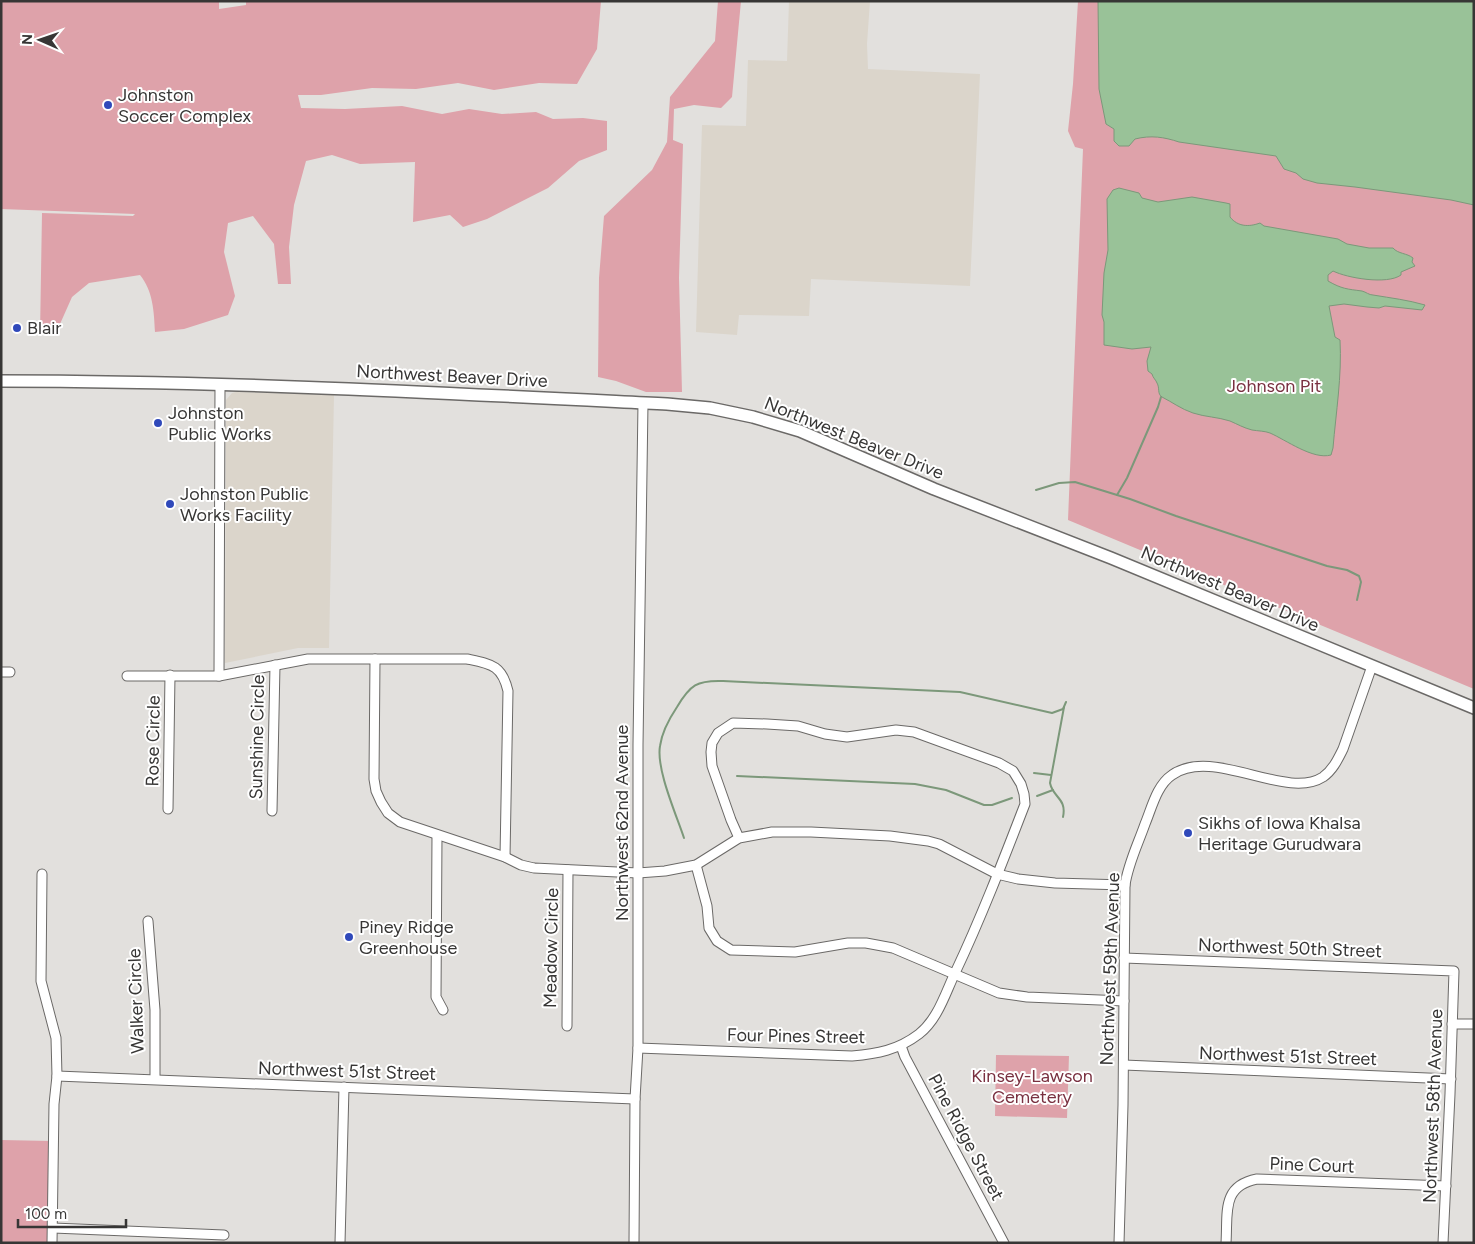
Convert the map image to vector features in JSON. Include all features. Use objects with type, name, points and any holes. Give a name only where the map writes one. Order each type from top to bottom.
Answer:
[{"type":"main road","name":"Northwest Beaver Drive","points":[[1,381],[328,387],[643,402],[710,408],[753,417],[800,431],[934,489],[1110,558],[1474,708]]},
{"type":"street","points":[[219,676],[220,384]]},
{"type":"street","name":"Northwest 62nd Avenue","points":[[634,1243],[638,1048],[643,402]]},
{"type":"street","points":[[127,676],[219,676],[308,659],[467,659],[484,662],[498,668],[505,678],[508,690],[505,857]]},
{"type":"street","points":[[375,659],[374,779],[376,791],[388,813],[400,822],[505,857],[521,865],[534,868],[638,873],[665,871],[696,865],[739,838],[772,832],[802,832],[912,838],[940,844],[997,874],[1018,879],[1126,885]]},
{"type":"street","name":"Sunshine Circle","points":[[272,811],[275,665]]},
{"type":"street","name":"Northwest 59th Avenue","points":[[1119,1243],[1124,1065],[1126,885],[1128,869],[1155,798],[1161,786],[1171,775],[1200,765],[1290,782],[1313,781],[1323,777],[1337,762],[1343,750],[1372,666]]},
{"type":"street","name":"Rose Circle","points":[[168,809],[170,675]]},
{"type":"street","name":"Four Pines Street","points":[[638,1048],[852,1056],[878,1054],[901,1046],[920,1033],[936,1017],[979,923],[1025,804],[1024,794],[1021,784],[1013,771],[999,762],[914,732],[896,730],[847,737],[825,734],[798,726],[733,723],[718,733],[712,743],[710,752],[712,766],[739,838]]},
{"type":"street","points":[[437,835],[436,998],[443,1010]]},
{"type":"street","points":[[696,865],[707,906],[709,928],[716,942],[726,948],[737,951],[794,952],[848,943],[866,943],[894,948],[984,988],[1007,995],[1124,1000]]},
{"type":"street","name":"Meadow Circle","points":[[567,1026],[568,870]]},
{"type":"street","points":[[42,874],[41,981],[56,1038],[57,1076],[54,1104],[52,1243]]},
{"type":"street","name":"Walker Circle","points":[[148,921],[155,1010],[155,1079]]},
{"type":"street","name":"Northwest 50th Street","points":[[1124,958],[1454,971]]},
{"type":"street","name":"Northwest 58th Avenue","points":[[1443,1243],[1454,971]]},
{"type":"street","points":[[1452,1024],[1474,1024]]},
{"type":"street","name":"Pine Ridge Street","points":[[901,1046],[905,1057],[1004,1243]]},
{"type":"street","name":"Northwest 51st Street","points":[[1124,1065],[1451,1079]]},
{"type":"street","name":"Northwest 51st Street","points":[[57,1076],[636,1099]]},
{"type":"street","points":[[340,1243],[344,1087]]},
{"type":"street","name":"Pine Court","points":[[1226,1243],[1228,1200],[1244,1181],[1257,1179],[1446,1186]]},
{"type":"street","points":[[53,1228],[224,1235]]},
{"type":"shaded area","points":[[789,1],[870,1],[867,44],[868,69],[980,74],[970,286],[811,279],[809,316],[739,315],[737,335],[696,332],[702,125],[746,126],[748,60],[787,61]]},
{"type":"shaded area","points":[[1098,1],[1474,1],[1474,205],[1451,200],[1317,183],[1303,179],[1296,173],[1284,169],[1276,156],[1157,137],[1135,139],[1129,146],[1119,146],[1114,141],[1114,129],[1106,124],[1099,89]]},
{"type":"shaded area","points":[[1119,188],[1139,193],[1142,198],[1158,202],[1192,197],[1226,203],[1230,204],[1230,217],[1240,224],[1252,225],[1260,223],[1264,226],[1338,239],[1347,244],[1369,248],[1393,248],[1413,258],[1412,262],[1415,266],[1401,272],[1401,275],[1395,278],[1386,280],[1348,276],[1333,271],[1328,275],[1328,281],[1341,287],[1425,305],[1422,310],[1344,304],[1329,306],[1335,337],[1340,340],[1338,394],[1331,455],[1316,455],[1270,433],[1252,430],[1230,421],[1184,410],[1160,394],[1157,382],[1148,371],[1147,361],[1151,347],[1132,349],[1104,345],[1104,322],[1102,315],[1104,273],[1108,250],[1107,199],[1113,190]]},
{"type":"shaded area","points":[[232,393],[334,395],[329,648],[298,648],[225,663],[226,400]]},
{"type":"green space","points":[[1,1],[219,1],[219,9],[246,5],[246,1],[601,1],[597,49],[577,84],[539,83],[494,90],[458,83],[416,89],[372,88],[321,95],[298,95],[301,108],[345,109],[402,106],[442,114],[469,109],[502,114],[536,112],[553,119],[583,118],[607,121],[607,150],[579,161],[548,188],[487,219],[463,227],[450,215],[413,222],[415,162],[360,164],[332,155],[306,161],[294,205],[289,247],[291,284],[278,284],[274,244],[253,216],[228,223],[224,252],[235,296],[228,315],[184,329],[155,332],[150,295],[140,275],[89,283],[72,297],[56,333],[40,335],[42,213],[133,216],[135,214],[1,209]]},
{"type":"green space","points":[[718,1],[741,1],[732,97],[721,108],[694,105],[674,109],[673,140],[683,144],[679,278],[682,392],[646,392],[616,381],[598,377],[599,278],[604,216],[652,170],[667,142],[670,97],[715,41]]},
{"type":"green space","name":"Johnson Pit","points":[[1078,1],[1474,1],[1474,689],[1068,520],[1083,149],[1075,147],[1068,131]]},
{"type":"green space","name":"Kinsey-Lawson Cemetery","points":[[996,1055],[1069,1056],[1067,1118],[995,1116]]},
{"type":"green space","points":[[1,1140],[51,1141],[48,1243],[1,1243]]},
{"type":"waterway","points":[[1117,495],[1127,478],[1161,397]]},
{"type":"waterway","points":[[1036,490],[1059,483],[1075,482],[1327,566],[1347,570],[1359,576],[1361,582],[1357,600]]},
{"type":"waterway","points":[[684,838],[664,779],[661,767],[660,746],[662,735],[671,716],[690,689],[700,683],[723,681],[960,692],[1052,713],[1063,709],[1066,702]]},
{"type":"waterway","points":[[1063,817],[1063,806],[1050,783],[1064,707]]},
{"type":"waterway","points":[[1034,773],[1051,775]]},
{"type":"waterway","points":[[737,776],[915,784],[946,790],[984,805],[992,805],[1012,798]]},
{"type":"waterway","points":[[1037,796],[1053,790]]},
{"type":"place","name":"Johnston Soccer Complex","points":[[108,105]]},
{"type":"place","name":"Blair","points":[[17,328]]},
{"type":"place","name":"Johnston Public Works","points":[[158,423]]},
{"type":"place","name":"Johnston Public Works Facility","points":[[170,504]]},
{"type":"place","name":"Sikhs of Iowa Khalsa Heritage Gurudwara","points":[[1188,833]]},
{"type":"place","name":"Piney Ridge Greenhouse","points":[[349,937]]}]
